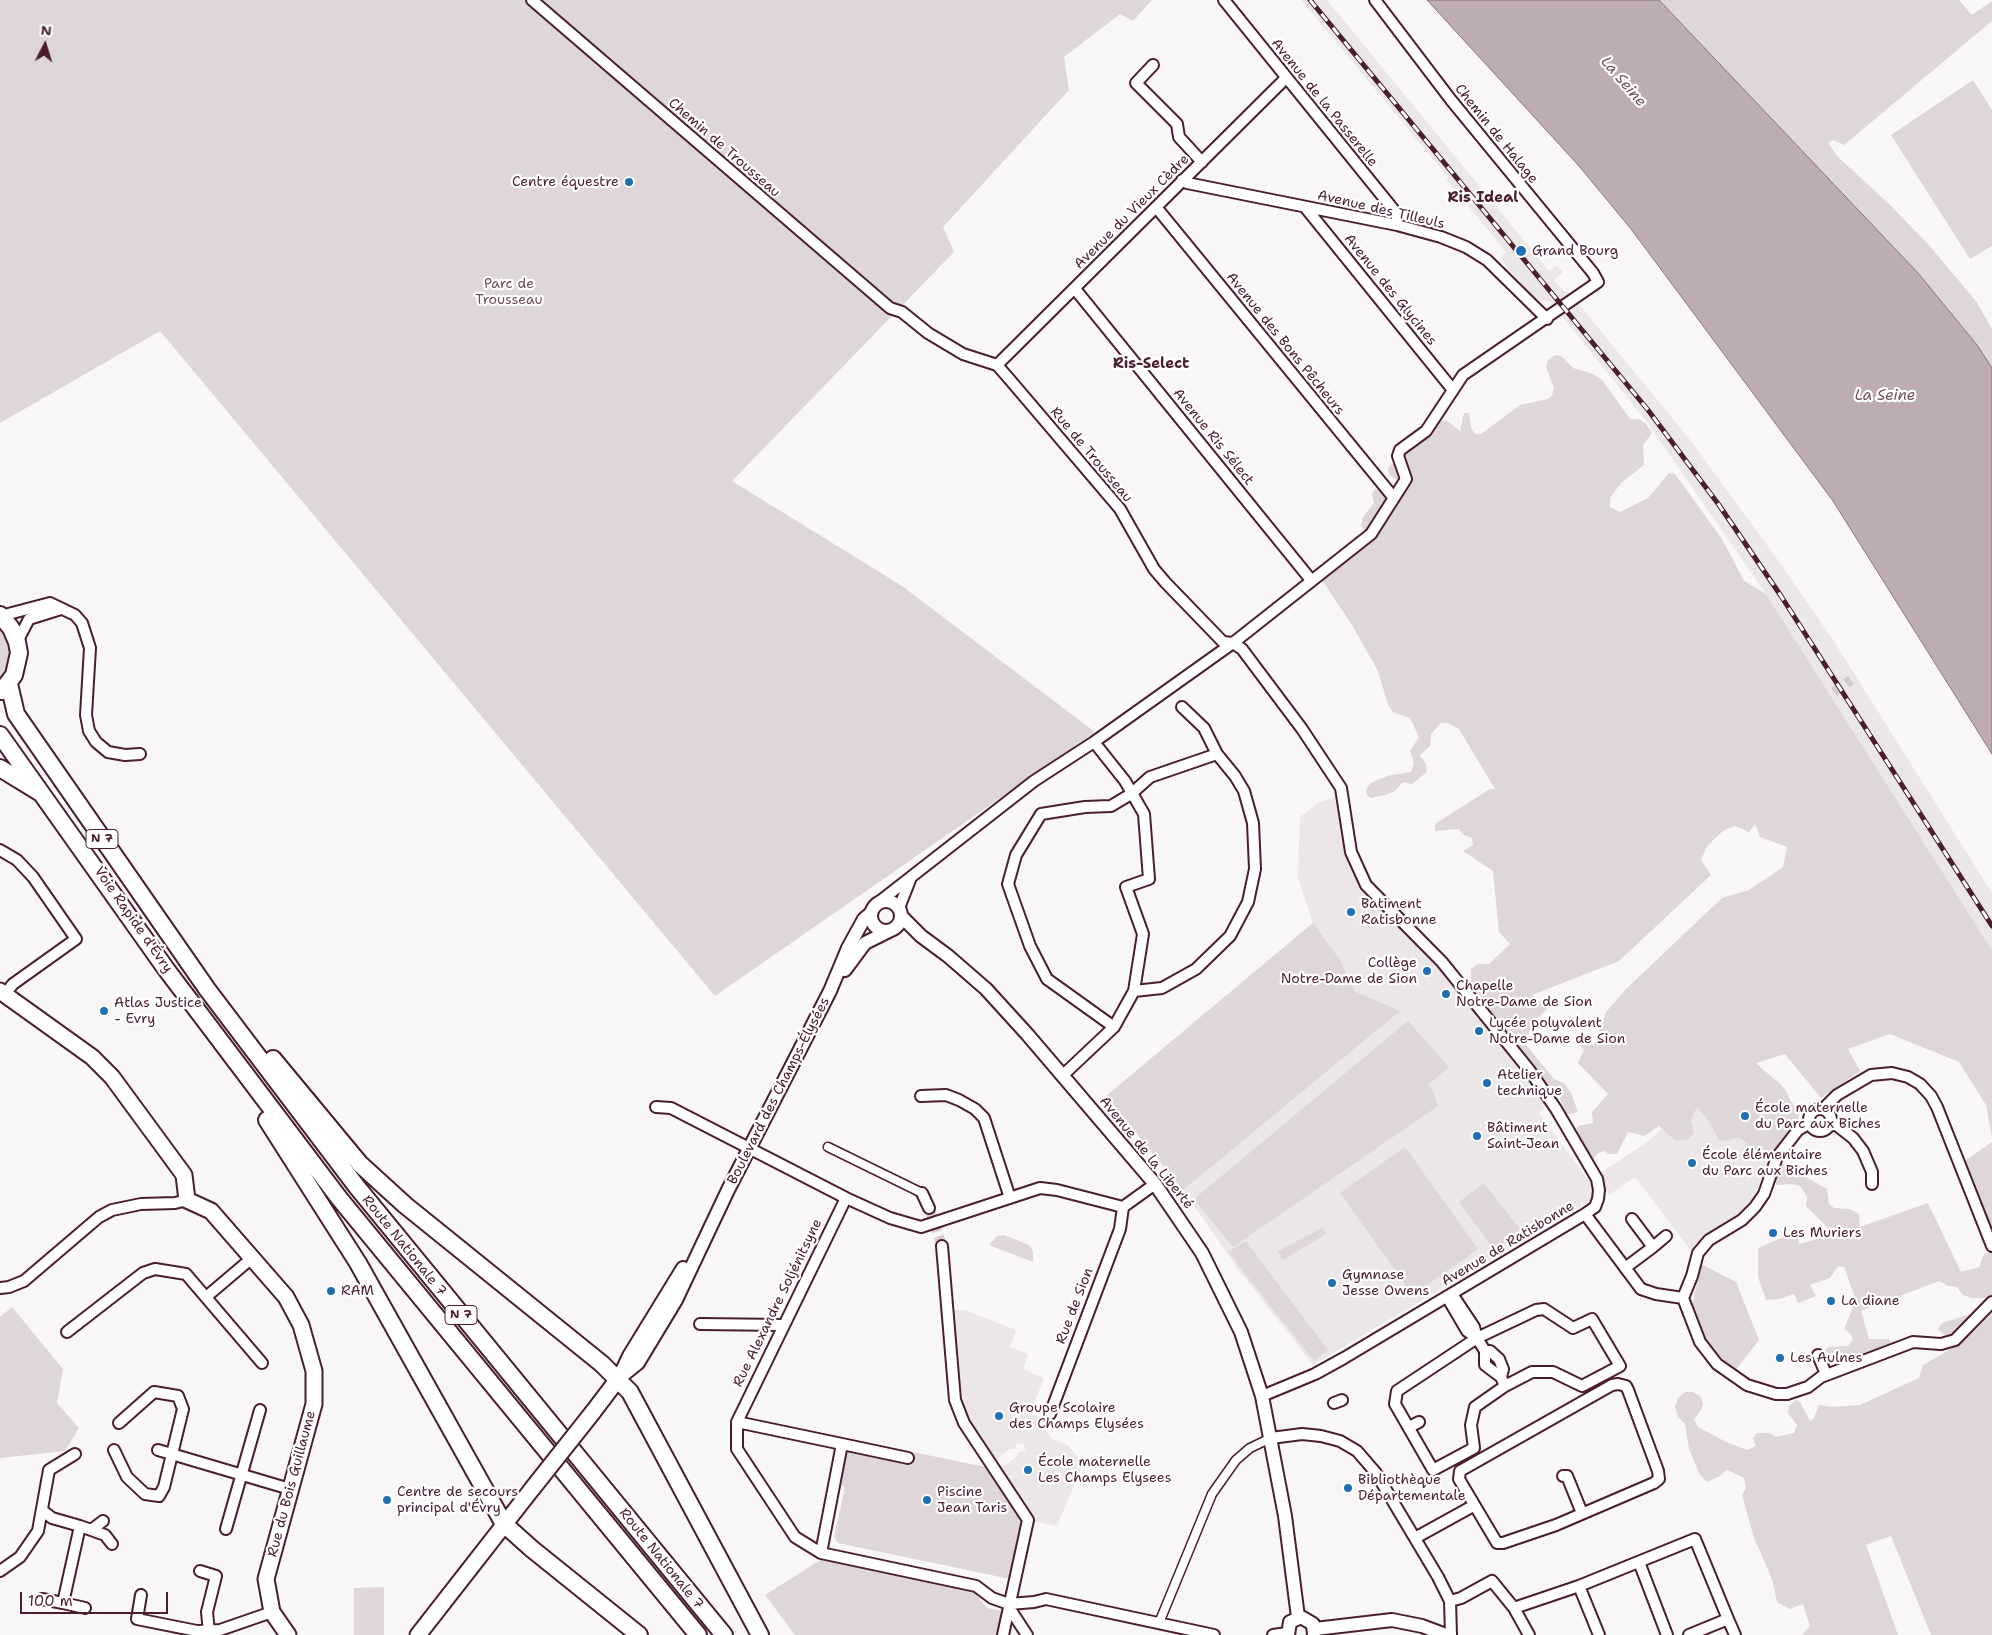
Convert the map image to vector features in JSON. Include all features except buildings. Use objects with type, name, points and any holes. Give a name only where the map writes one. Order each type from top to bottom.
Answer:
[{"type":"main road","points":[[0,615],[11,628],[18,642],[18,664],[4,688]]},
{"type":"main road","name":"Voie Rapide d'Évry","points":[[4,688],[16,714],[207,989]]},
{"type":"main road","name":"Voie Rapide d'Évry","points":[[0,734],[46,796],[166,969],[214,1032]]},
{"type":"main road","points":[[0,768],[46,796]]},
{"type":"main road","points":[[207,989],[228,1002],[360,1164],[405,1205],[618,1379],[630,1392],[760,1635]]},
{"type":"main road","name":"Route Nationale 7","points":[[207,989],[357,1188],[724,1635]]},
{"type":"main road","points":[[2,993],[92,1057],[112,1077],[184,1175],[187,1200]]},
{"type":"main road","points":[[214,1032],[358,1263],[504,1524],[532,1549],[639,1635]]},
{"type":"main road","name":"Route Nationale 7","points":[[214,1032],[339,1198],[698,1635]]},
{"type":"main road","name":"Rue du Bois Guillaume","points":[[187,1200],[211,1211],[286,1297],[301,1325],[314,1371],[314,1404],[266,1579],[272,1612],[288,1635]]},
{"type":"main road","name":"Boulevard des Champs-Élysées","points":[[418,1635],[618,1379]]},
{"type":"street","name":"Chemin de Trousseau","points":[[532,0],[890,308],[902,312]]},
{"type":"street","name":"Avenue de la Passerelle","points":[[1224,0],[1397,214],[1397,225]]},
{"type":"street","name":"Chemin de Halage","points":[[1375,0],[1451,100],[1593,273],[1598,282],[1546,319]]},
{"type":"street","points":[[1153,65],[1136,83],[1177,124],[1179,137],[1202,162]]},
{"type":"street","name":"Avenue du Vieux Cèdre","points":[[997,366],[1286,78]]},
{"type":"street","name":"Avenue des Tilleuls","points":[[1182,180],[1397,225],[1441,237],[1466,247],[1487,260],[1546,319]]},
{"type":"street","name":"Avenue des Bons Pêcheurs","points":[[1156,207],[1394,498]]},
{"type":"street","name":"Avenue des Glycines","points":[[1306,207],[1453,390]]},
{"type":"street","name":"Avenue Ris Sélect","points":[[1075,289],[1311,580]]},
{"type":"street","name":"Rue de Trousseau","points":[[902,312],[928,333],[963,354],[997,366],[1120,509],[1154,569],[1165,582],[1223,642],[1233,643],[1242,648],[1302,729],[1340,788],[1343,797]]},
{"type":"street","points":[[875,908],[1034,781],[1094,742],[1233,643],[1371,534],[1406,479],[1398,456],[1400,450],[1426,431],[1453,390],[1469,370],[1546,319]]},
{"type":"street","points":[[0,615],[50,603],[75,615],[82,623],[90,648],[86,715],[88,730],[96,742],[108,752],[125,755],[140,754]]},
{"type":"street","points":[[18,642],[29,619],[61,609]]},
{"type":"street","points":[[1134,991],[1162,988],[1196,970],[1230,936],[1248,902],[1255,869],[1253,823],[1244,791],[1235,776],[1216,754],[1204,728],[1182,707]]},
{"type":"street","points":[[1062,1076],[1114,1027],[1134,991],[1143,934],[1126,888],[1149,879],[1144,814],[1125,781],[1094,742]]},
{"type":"street","points":[[1114,1027],[1047,979],[1030,946],[1008,884],[1016,856],[1041,814],[1085,807],[1111,806],[1132,794],[1150,777],[1216,754]]},
{"type":"street","name":"Avenue de Ratisbonne","points":[[1262,1396],[1347,1363],[1449,1295],[1562,1234],[1595,1207],[1598,1199],[1597,1179],[1556,1109],[1530,1071],[1442,962],[1366,885],[1351,852],[1343,797]]},
{"type":"street","points":[[0,850],[16,860],[33,877],[76,939],[2,993]]},
{"type":"street","points":[[875,908],[875,926],[890,931],[899,924],[910,880]]},
{"type":"street","points":[[875,908],[890,902],[901,912]]},
{"type":"street","name":"Boulevard des Champs-Élysées","points":[[618,1379],[638,1363],[676,1300],[728,1190],[830,991],[848,948],[864,919],[875,908]]},
{"type":"street","name":"Avenue de la Liberté","points":[[901,912],[921,936],[948,956],[986,989],[1155,1184],[1190,1233],[1217,1279],[1241,1332],[1262,1396],[1271,1438],[1298,1617]]},
{"type":"street","name":"Boulevard des Champs-Élysées","points":[[830,991],[865,944],[890,931]]},
{"type":"street","name":"Avenue de la Liberté","points":[[890,931],[921,936]]},
{"type":"street","points":[[1992,1246],[1931,1096],[1920,1084],[1908,1077],[1892,1072],[1871,1075],[1837,1095],[1823,1109],[1812,1113],[1810,1123],[1798,1130],[1777,1157],[1764,1194],[1755,1207],[1742,1220],[1703,1245],[1683,1298],[1693,1327],[1707,1352],[1717,1364],[1747,1385],[1776,1394],[1787,1394],[1808,1387],[1826,1374],[1913,1342],[1948,1342],[1956,1340],[1992,1302]]},
{"type":"street","points":[[921,1096],[946,1096],[953,1098],[975,1109],[984,1118],[1010,1198]]},
{"type":"street","points":[[656,1107],[671,1108],[846,1198],[890,1218],[921,1227],[1040,1188],[1057,1190],[1123,1207],[1155,1184]]},
{"type":"street","points":[[1810,1123],[1817,1130],[1828,1128],[1831,1121],[1830,1114],[1823,1109]]},
{"type":"street","points":[[1831,1121],[1852,1138],[1863,1151],[1872,1172],[1872,1184]]},
{"type":"street","points":[[828,1146],[922,1193],[929,1208]]},
{"type":"street","name":"Rue Alexandre Soljénitsyne","points":[[846,1198],[736,1422],[737,1449],[795,1536],[821,1553],[976,1586],[1010,1608]]},
{"type":"street","points":[[0,1288],[9,1287],[24,1281],[99,1217],[112,1210],[141,1204],[175,1203],[187,1200]]},
{"type":"street","name":"Rue de Sion","points":[[1050,1414],[1120,1228],[1123,1207]]},
{"type":"street","points":[[1585,1214],[1641,1288],[1648,1292],[1683,1298]]},
{"type":"street","points":[[1632,1219],[1653,1247]]},
{"type":"street","points":[[1625,1268],[1666,1236]]},
{"type":"street","points":[[942,1246],[955,1400],[964,1423],[1028,1520],[1003,1635]]},
{"type":"street","points":[[206,1298],[252,1258]]},
{"type":"street","points":[[67,1332],[143,1273],[155,1269],[186,1274],[262,1363]]},
{"type":"street","points":[[1449,1295],[1474,1326],[1477,1338],[1485,1351],[1485,1365],[1503,1382]]},
{"type":"street","points":[[1536,1310],[1544,1310],[1573,1328],[1592,1319],[1620,1366],[1582,1386],[1553,1372],[1532,1372],[1503,1382],[1476,1406],[1471,1425],[1474,1448],[1434,1470],[1414,1425],[1395,1404],[1397,1391],[1415,1385],[1477,1338],[1536,1310]]},
{"type":"street","points":[[700,1324],[783,1325]]},
{"type":"street","points":[[1485,1351],[1490,1351],[1499,1359],[1503,1369],[1503,1382]]},
{"type":"street","points":[[1818,1355],[1826,1374]]},
{"type":"street","points":[[1622,1384],[1628,1390],[1658,1471],[1659,1479],[1654,1483],[1556,1525],[1503,1544],[1497,1543],[1473,1506],[1458,1479],[1460,1471],[1612,1385],[1622,1384]]},
{"type":"street","points":[[114,1450],[127,1477],[145,1494],[159,1496],[164,1487],[183,1409],[178,1396],[154,1392],[119,1423]]},
{"type":"street","points":[[226,1530],[260,1410]]},
{"type":"street","points":[[736,1422],[908,1458]]},
{"type":"street","points":[[1159,1623],[1212,1494],[1236,1460],[1250,1448],[1271,1438],[1302,1434],[1340,1441],[1356,1451],[1376,1473],[1450,1601],[1451,1635]]},
{"type":"street","points":[[821,1553],[842,1444]]},
{"type":"street","points":[[158,1450],[290,1489]]},
{"type":"street","points":[[0,1571],[20,1557],[38,1531],[49,1470],[75,1454]]},
{"type":"street","points":[[1563,1476],[1567,1476],[1582,1513]]},
{"type":"street","points":[[1415,1538],[1473,1506]]},
{"type":"street","points":[[43,1510],[52,1518],[105,1534],[112,1544]]},
{"type":"street","points":[[91,1530],[103,1521]]},
{"type":"street","points":[[63,1603],[80,1526]]},
{"type":"street","points":[[1514,1608],[1580,1586],[1695,1539],[1735,1635]]},
{"type":"street","points":[[1639,1562],[1667,1635]]},
{"type":"street","points":[[200,1571],[216,1576],[207,1612],[209,1632]]},
{"type":"street","points":[[1450,1601],[1461,1598],[1492,1580],[1514,1608],[1529,1635]]},
{"type":"street","points":[[1580,1586],[1600,1635]]},
{"type":"street","points":[[142,1595],[137,1619],[196,1633],[209,1632],[272,1612]]},
{"type":"street","points":[[42,1599],[85,1608]]},
{"type":"street","points":[[1010,1608],[1046,1599],[1214,1635]]},
{"type":"street","points":[[1010,1608],[1027,1635]]},
{"type":"street","points":[[1273,1635],[1287,1634],[1290,1622],[1298,1617],[1310,1620],[1314,1632],[1392,1620],[1422,1626],[1446,1635]]},
{"type":"street","points":[[1689,1635],[1728,1619]]},
{"type":"shaded area","points":[[1301,0],[1327,0],[1549,271],[1557,265],[1563,272],[1554,280],[1563,290],[1572,295],[1555,308],[1551,302],[1536,299],[1509,270],[1501,257],[1506,252],[1446,179],[1448,177]]},
{"type":"shaded area","points":[[1577,302],[1691,441],[1780,563],[1833,640],[1992,893],[1992,950],[1766,594],[1647,422],[1561,315]]},
{"type":"shaded area","points":[[1338,796],[1364,892],[1414,938],[1524,1074],[1541,1098],[1544,1109],[1539,1113],[1594,1188],[1592,1199],[1313,1365],[1238,1269],[1183,1190],[1106,1096],[1313,923],[1298,878],[1300,817],[1318,803]]},
{"type":"shaded area","points":[[1772,1026],[1762,1060],[1753,1066],[1776,1082],[1778,1080],[1795,1107],[1772,1149],[1761,1181],[1752,1199],[1735,1216],[1704,1235],[1692,1252],[1635,1177],[1609,1195],[1600,1173],[1650,1140]]},
{"type":"shaded area","name":"Groupe Scolaire des Champs Elysées","points":[[947,1310],[965,1310],[1016,1330],[1010,1347],[1028,1354],[1024,1367],[1025,1370],[1044,1378],[1030,1414],[1043,1418],[1041,1423],[1052,1439],[1068,1445],[1083,1464],[1057,1526],[1028,1520],[996,1472],[1016,1457],[1018,1453],[1025,1451],[1024,1444],[1017,1444],[1015,1449],[1010,1449],[990,1464],[955,1400]]},
{"type":"green space","name":"Parc de Trousseau","points":[[0,0],[1152,0],[1133,21],[1120,14],[1064,57],[1069,90],[943,227],[954,252],[732,481],[902,586],[1095,732],[715,996],[160,331],[0,423]]},
{"type":"green space","points":[[1659,0],[1959,0],[1972,15],[1992,1],[1992,21],[1844,145],[1833,140],[1828,143],[1837,156],[1889,204],[1928,244],[1976,301],[1992,329],[1992,368],[1981,352],[1847,199]]},
{"type":"green space","points":[[1973,80],[1992,110],[1992,246],[1970,259],[1891,135]]},
{"type":"green space","points":[[1555,355],[1561,356],[1573,368],[1593,374],[1602,380],[1630,419],[1639,419],[1646,424],[1652,433],[1643,445],[1644,465],[1621,483],[1610,498],[1610,507],[1620,512],[1648,498],[1669,473],[1675,474],[1722,539],[1744,581],[1766,594],[1992,950],[1992,1137],[1986,1105],[1959,1062],[1890,1034],[1848,1049],[1860,1071],[1821,1098],[1785,1054],[1756,1063],[1785,1089],[1792,1104],[1800,1110],[1796,1134],[1780,1151],[1767,1157],[1757,1157],[1742,1151],[1748,1144],[1740,1137],[1725,1141],[1719,1140],[1708,1120],[1697,1107],[1691,1119],[1694,1133],[1687,1140],[1675,1140],[1659,1126],[1644,1136],[1628,1132],[1617,1154],[1609,1154],[1604,1151],[1598,1153],[1593,1159],[1580,1151],[1576,1132],[1578,1126],[1593,1123],[1592,1112],[1608,1094],[1578,1063],[1584,1050],[1574,1039],[1574,1036],[1594,1045],[1606,1012],[1626,989],[1722,898],[1749,890],[1783,867],[1787,847],[1760,837],[1755,824],[1749,832],[1735,826],[1724,830],[1707,846],[1701,860],[1711,875],[1619,961],[1532,995],[1547,1009],[1535,1021],[1524,1042],[1554,1079],[1564,1083],[1571,1093],[1578,1112],[1567,1115],[1555,1087],[1540,1082],[1471,996],[1471,969],[1478,964],[1489,964],[1510,944],[1499,932],[1493,871],[1463,851],[1473,845],[1472,838],[1464,835],[1459,829],[1435,831],[1435,824],[1490,789],[1495,789],[1459,729],[1448,723],[1441,723],[1431,734],[1430,746],[1420,755],[1426,764],[1427,772],[1412,784],[1403,782],[1395,791],[1385,795],[1371,798],[1367,795],[1366,789],[1371,783],[1387,776],[1411,772],[1414,763],[1410,751],[1419,737],[1410,718],[1393,712],[1388,705],[1378,671],[1352,625],[1322,580],[1370,539],[1361,525],[1363,517],[1374,503],[1372,494],[1375,489],[1400,491],[1402,483],[1389,475],[1388,468],[1420,437],[1446,420],[1460,431],[1464,413],[1469,413],[1471,428],[1475,434],[1481,434],[1520,405],[1548,399],[1552,396],[1554,388],[1546,367],[1548,360]]},
{"type":"green space","points":[[0,625],[8,639],[10,652],[8,666],[0,680]]},
{"type":"green space","points":[[1313,923],[1340,960],[1354,991],[1400,1011],[1183,1190],[1106,1096]]},
{"type":"green space","points":[[1408,1021],[1449,1067],[1428,1085],[1433,1091],[1438,1106],[1233,1247],[1194,1199]]},
{"type":"green space","points":[[1992,1142],[1992,1243],[1964,1174],[1966,1160]]},
{"type":"green space","points":[[1405,1147],[1478,1249],[1413,1295],[1340,1193]]},
{"type":"green space","points":[[1784,1163],[1793,1166],[1800,1174],[1827,1189],[1829,1204],[1834,1208],[1850,1209],[1859,1214],[1860,1227],[1928,1203],[1961,1272],[1979,1267],[1984,1254],[1992,1252],[1992,1635],[1931,1635],[1891,1536],[1866,1545],[1898,1635],[1802,1635],[1810,1626],[1803,1604],[1790,1609],[1777,1602],[1772,1579],[1754,1538],[1742,1495],[1746,1488],[1744,1478],[1727,1470],[1707,1482],[1700,1475],[1689,1449],[1685,1424],[1678,1417],[1675,1407],[1678,1398],[1685,1392],[1693,1392],[1700,1396],[1703,1403],[1701,1410],[1694,1419],[1698,1427],[1726,1442],[1747,1450],[1756,1446],[1753,1438],[1757,1433],[1769,1433],[1776,1437],[1794,1433],[1797,1425],[1788,1413],[1789,1406],[1796,1400],[1800,1402],[1810,1421],[1814,1418],[1819,1405],[1832,1407],[1860,1405],[1919,1378],[1923,1365],[1956,1346],[1938,1329],[1942,1323],[1977,1312],[1988,1305],[1987,1298],[1972,1298],[1963,1295],[1957,1287],[1948,1286],[1939,1281],[1861,1311],[1869,1339],[1889,1339],[1892,1345],[1860,1360],[1852,1356],[1846,1358],[1845,1363],[1842,1364],[1834,1357],[1824,1358],[1825,1350],[1829,1347],[1848,1346],[1853,1339],[1850,1333],[1844,1329],[1856,1300],[1844,1267],[1838,1266],[1830,1278],[1810,1285],[1816,1296],[1798,1303],[1794,1294],[1780,1299],[1766,1300],[1758,1277],[1758,1248],[1793,1233],[1798,1233],[1799,1244],[1828,1236],[1827,1227],[1806,1206],[1807,1197],[1800,1186],[1792,1184],[1777,1185],[1773,1180]]},
{"type":"green space","points":[[1484,1183],[1522,1232],[1494,1249],[1459,1202]]},
{"type":"green space","points":[[1322,1228],[1326,1234],[1283,1260],[1278,1251]]},
{"type":"green space","points":[[1004,1235],[1029,1245],[1033,1251],[1033,1262],[989,1245],[997,1236]]},
{"type":"green space","points":[[1246,1241],[1328,1350],[1314,1361],[1228,1252]]},
{"type":"green space","points":[[1701,1264],[1736,1282],[1759,1340],[1735,1371],[1705,1342],[1692,1307]]},
{"type":"green space","points":[[12,1307],[63,1369],[57,1403],[79,1428],[65,1451],[0,1458],[0,1317]]},
{"type":"green space","name":"Piscine Jean Taris","points":[[850,1439],[990,1468],[1018,1511],[1021,1520],[1010,1579],[838,1543],[834,1537],[845,1488],[841,1484]]},
{"type":"green space","points":[[822,1559],[974,1592],[987,1608],[1002,1611],[997,1635],[795,1635],[765,1595]]},
{"type":"green space","points":[[384,1587],[384,1635],[354,1635],[354,1588]]},
{"type":"water","name":"La Seine","points":[[1427,0],[1659,0],[1918,273],[1977,345],[1992,368],[1992,754],[1833,501],[1631,229],[1579,166]]},
{"type":"tunnel","points":[[1834,692],[1851,680]]},
{"type":"tunnel","points":[[929,1208],[942,1246]]},
{"type":"railway","points":[[1310,0],[1648,410],[1719,505],[1781,596],[1992,926]]},
{"type":"place","name":"Centre équestre","points":[[629,182]]},
{"type":"place","name":"Grand Bourg","points":[[1521,251]]},
{"type":"place","name":"Batiment Ratisbonne","points":[[1351,912]]},
{"type":"place","name":"Collège Notre-Dame de Sion","points":[[1427,971]]},
{"type":"place","name":"Chapelle Notre-Dame de Sion","points":[[1446,994]]},
{"type":"place","name":"Atlas Justice - Evry","points":[[104,1011]]},
{"type":"place","name":"Lycée polyvalent Notre-Dame de Sion","points":[[1479,1031]]},
{"type":"place","name":"Atelier technique","points":[[1487,1083]]},
{"type":"place","name":"École maternelle du Parc aux Biches","points":[[1745,1116]]},
{"type":"place","name":"Bâtiment Saint-Jean","points":[[1477,1136]]},
{"type":"place","name":"École élémentaire du Parc aux Biches","points":[[1692,1163]]},
{"type":"place","name":"Les Muriers","points":[[1773,1233]]},
{"type":"place","name":"Gymnase Jesse Owens","points":[[1332,1283]]},
{"type":"place","name":"RAM","points":[[331,1291]]},
{"type":"place","name":"La diane","points":[[1831,1301]]},
{"type":"place","name":"Les Aulnes","points":[[1780,1358]]},
{"type":"place","name":"Groupe Scolaire des Champs Elysées","points":[[999,1416]]},
{"type":"place","name":"École maternelle Les Champs Elysees","points":[[1028,1470]]},
{"type":"place","name":"Bibliothèque Départementale","points":[[1348,1488]]},
{"type":"place","name":"Centre de secours principal d'Évry","points":[[387,1500]]},
{"type":"place","name":"Piscine Jean Taris","points":[[927,1500]]},
{"type":"district","name":"Ris Ideal","points":[[1483,198]]},
{"type":"district","name":"Ris-Select","points":[[1151,364]]}]
